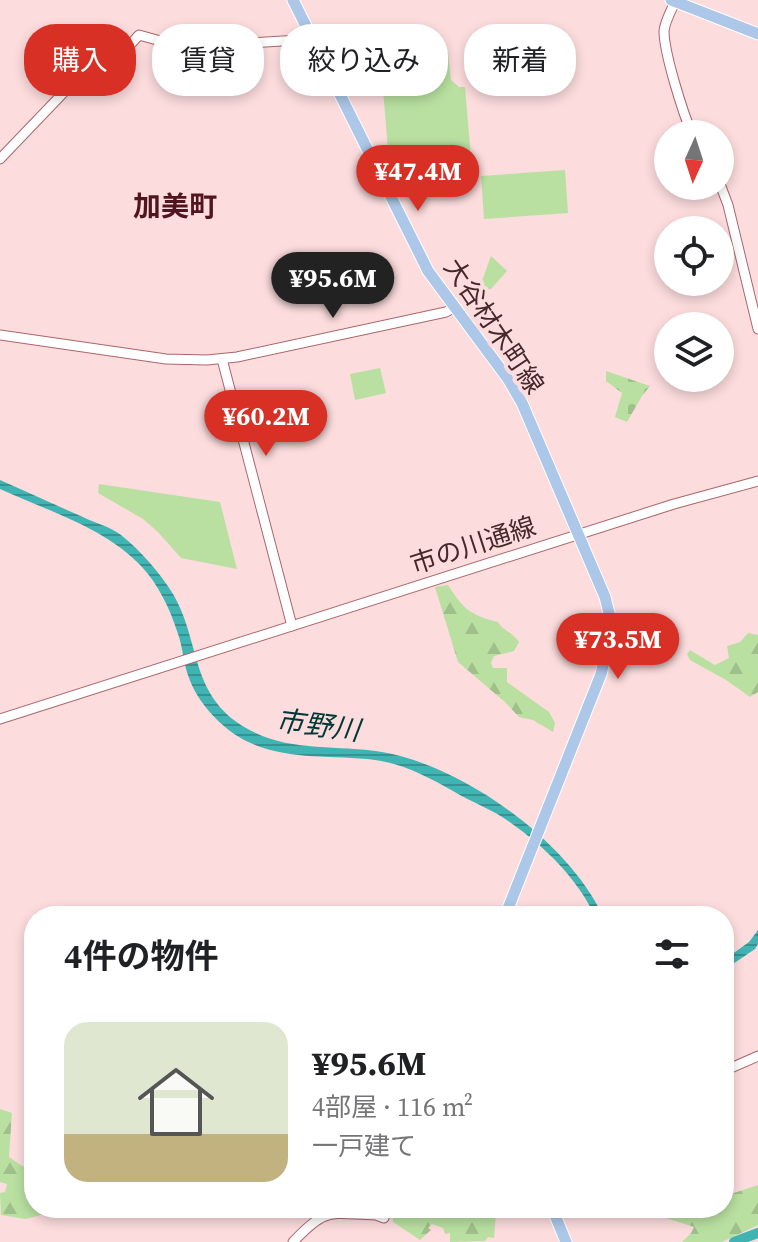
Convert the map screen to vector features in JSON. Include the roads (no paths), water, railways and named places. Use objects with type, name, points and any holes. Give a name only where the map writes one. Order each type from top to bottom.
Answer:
[{"type":"main road","name":"大谷材木町線","points":[[293,0],[306,24]]},
{"type":"main road","points":[[673,1],[758,34]]},
{"type":"main road","name":"大谷材木町線","points":[[342,96],[428,271],[516,392],[605,597],[610,625],[601,674],[509,906]]},
{"type":"main road","points":[[556,1218],[566,1242]]},
{"type":"street","points":[[673,1],[665,37],[686,120]]},
{"type":"street","points":[[0,159],[90,65],[119,57],[139,35],[200,52],[280,41]]},
{"type":"street","points":[[726,200],[758,329]]},
{"type":"street","points":[[0,335],[166,359],[222,359],[402,322],[453,308]]},
{"type":"street","points":[[222,359],[292,626]]},
{"type":"street","name":"市の川通線","points":[[0,719],[700,496],[758,481]]},
{"type":"street","points":[[734,1067],[758,1056]]},
{"type":"street","points":[[293,1242],[318,1218]]},
{"type":"water","points":[[0,480],[113,530],[135,548],[173,594],[214,700],[246,728],[263,736],[296,744],[382,752],[446,773],[478,790],[539,834],[565,860],[597,906],[589,906],[569,876],[524,833],[497,814],[425,776],[375,760],[288,754],[255,745],[231,732],[197,695],[187,672],[171,614],[142,567],[128,553],[94,531],[0,489]]},
{"type":"water","points":[[758,930],[755,949],[734,963],[734,953],[749,942]]},
{"type":"waterway","points":[[734,1242],[758,1233]]},
{"type":"district","name":"加美町","points":[[175,206]]},
{"type":"water label","name":"市野川","points":[[318,725]]}]
